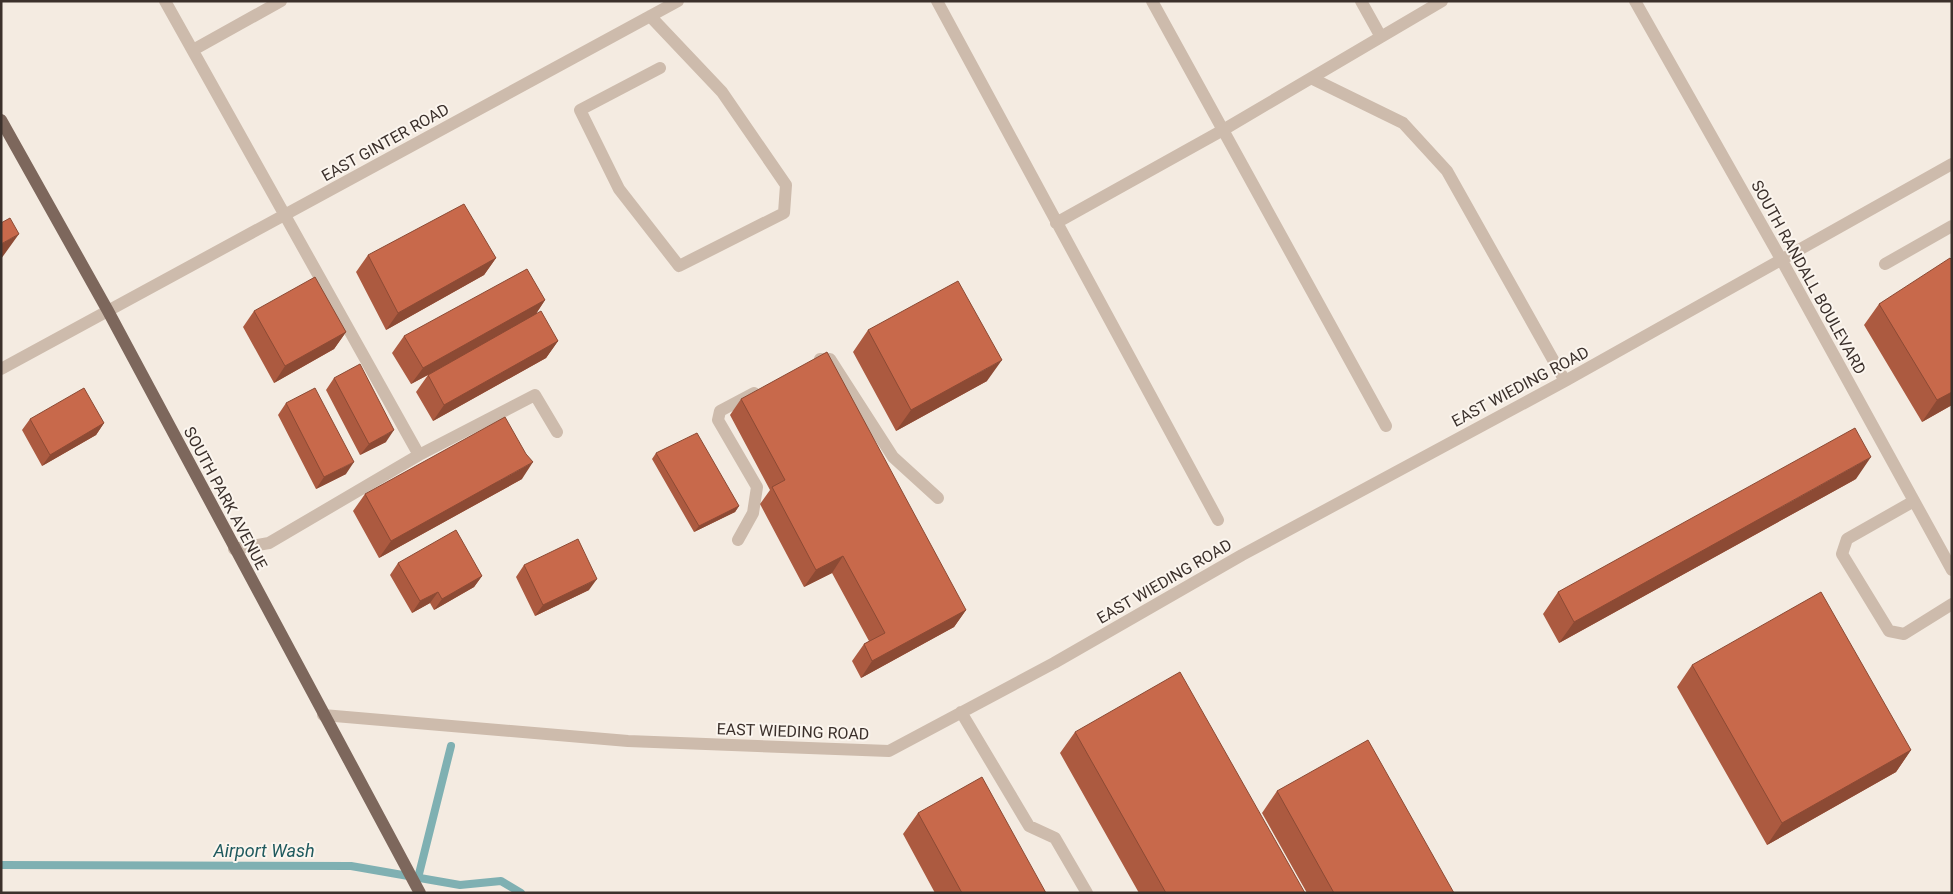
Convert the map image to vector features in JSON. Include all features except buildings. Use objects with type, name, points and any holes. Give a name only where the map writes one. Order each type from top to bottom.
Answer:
[{"type":"main road","name":"SOUTH PARK AVENUE","points":[[1,120],[108,311],[420,893]]},
{"type":"street","points":[[166,1],[419,455]]},
{"type":"street","points":[[193,50],[281,1]]},
{"type":"street","name":"EAST GINTER ROAD","points":[[1,369],[678,1]]},
{"type":"street","points":[[938,1],[1056,223],[1218,520]]},
{"type":"street","points":[[1152,1],[1386,426]]},
{"type":"street","points":[[1361,1],[1381,38]]},
{"type":"street","points":[[1056,223],[1223,130],[1442,1]]},
{"type":"street","name":"SOUTH RANDALL BOULEVARD","points":[[1634,1],[1781,259],[1952,570]]},
{"type":"street","points":[[650,16],[722,92],[786,185],[784,213],[679,266],[619,189],[580,110],[660,68]]},
{"type":"street","points":[[1311,78],[1403,123],[1447,171],[1565,381]]},
{"type":"street","name":"EAST WIEDING ROAD","points":[[323,715],[628,741],[889,751],[1050,665],[1242,555],[1565,381],[1952,164]]},
{"type":"street","points":[[1885,264],[1952,226]]},
{"type":"street","points":[[809,363],[817,359],[830,359],[893,457],[938,498]]},
{"type":"street","points":[[738,540],[753,513],[756,487],[718,420],[720,411],[768,385]]},
{"type":"street","points":[[234,548],[269,543],[419,455],[535,395],[557,432]]},
{"type":"street","points":[[1914,501],[1847,539],[1842,554],[1890,631],[1904,634],[1952,604]]},
{"type":"street","points":[[961,712],[1029,826],[1054,838],[1087,893]]},
{"type":"waterway","points":[[418,878],[451,746]]},
{"type":"waterway","name":"Airport Wash","points":[[1,865],[351,866],[460,885],[501,881],[521,893]]}]
